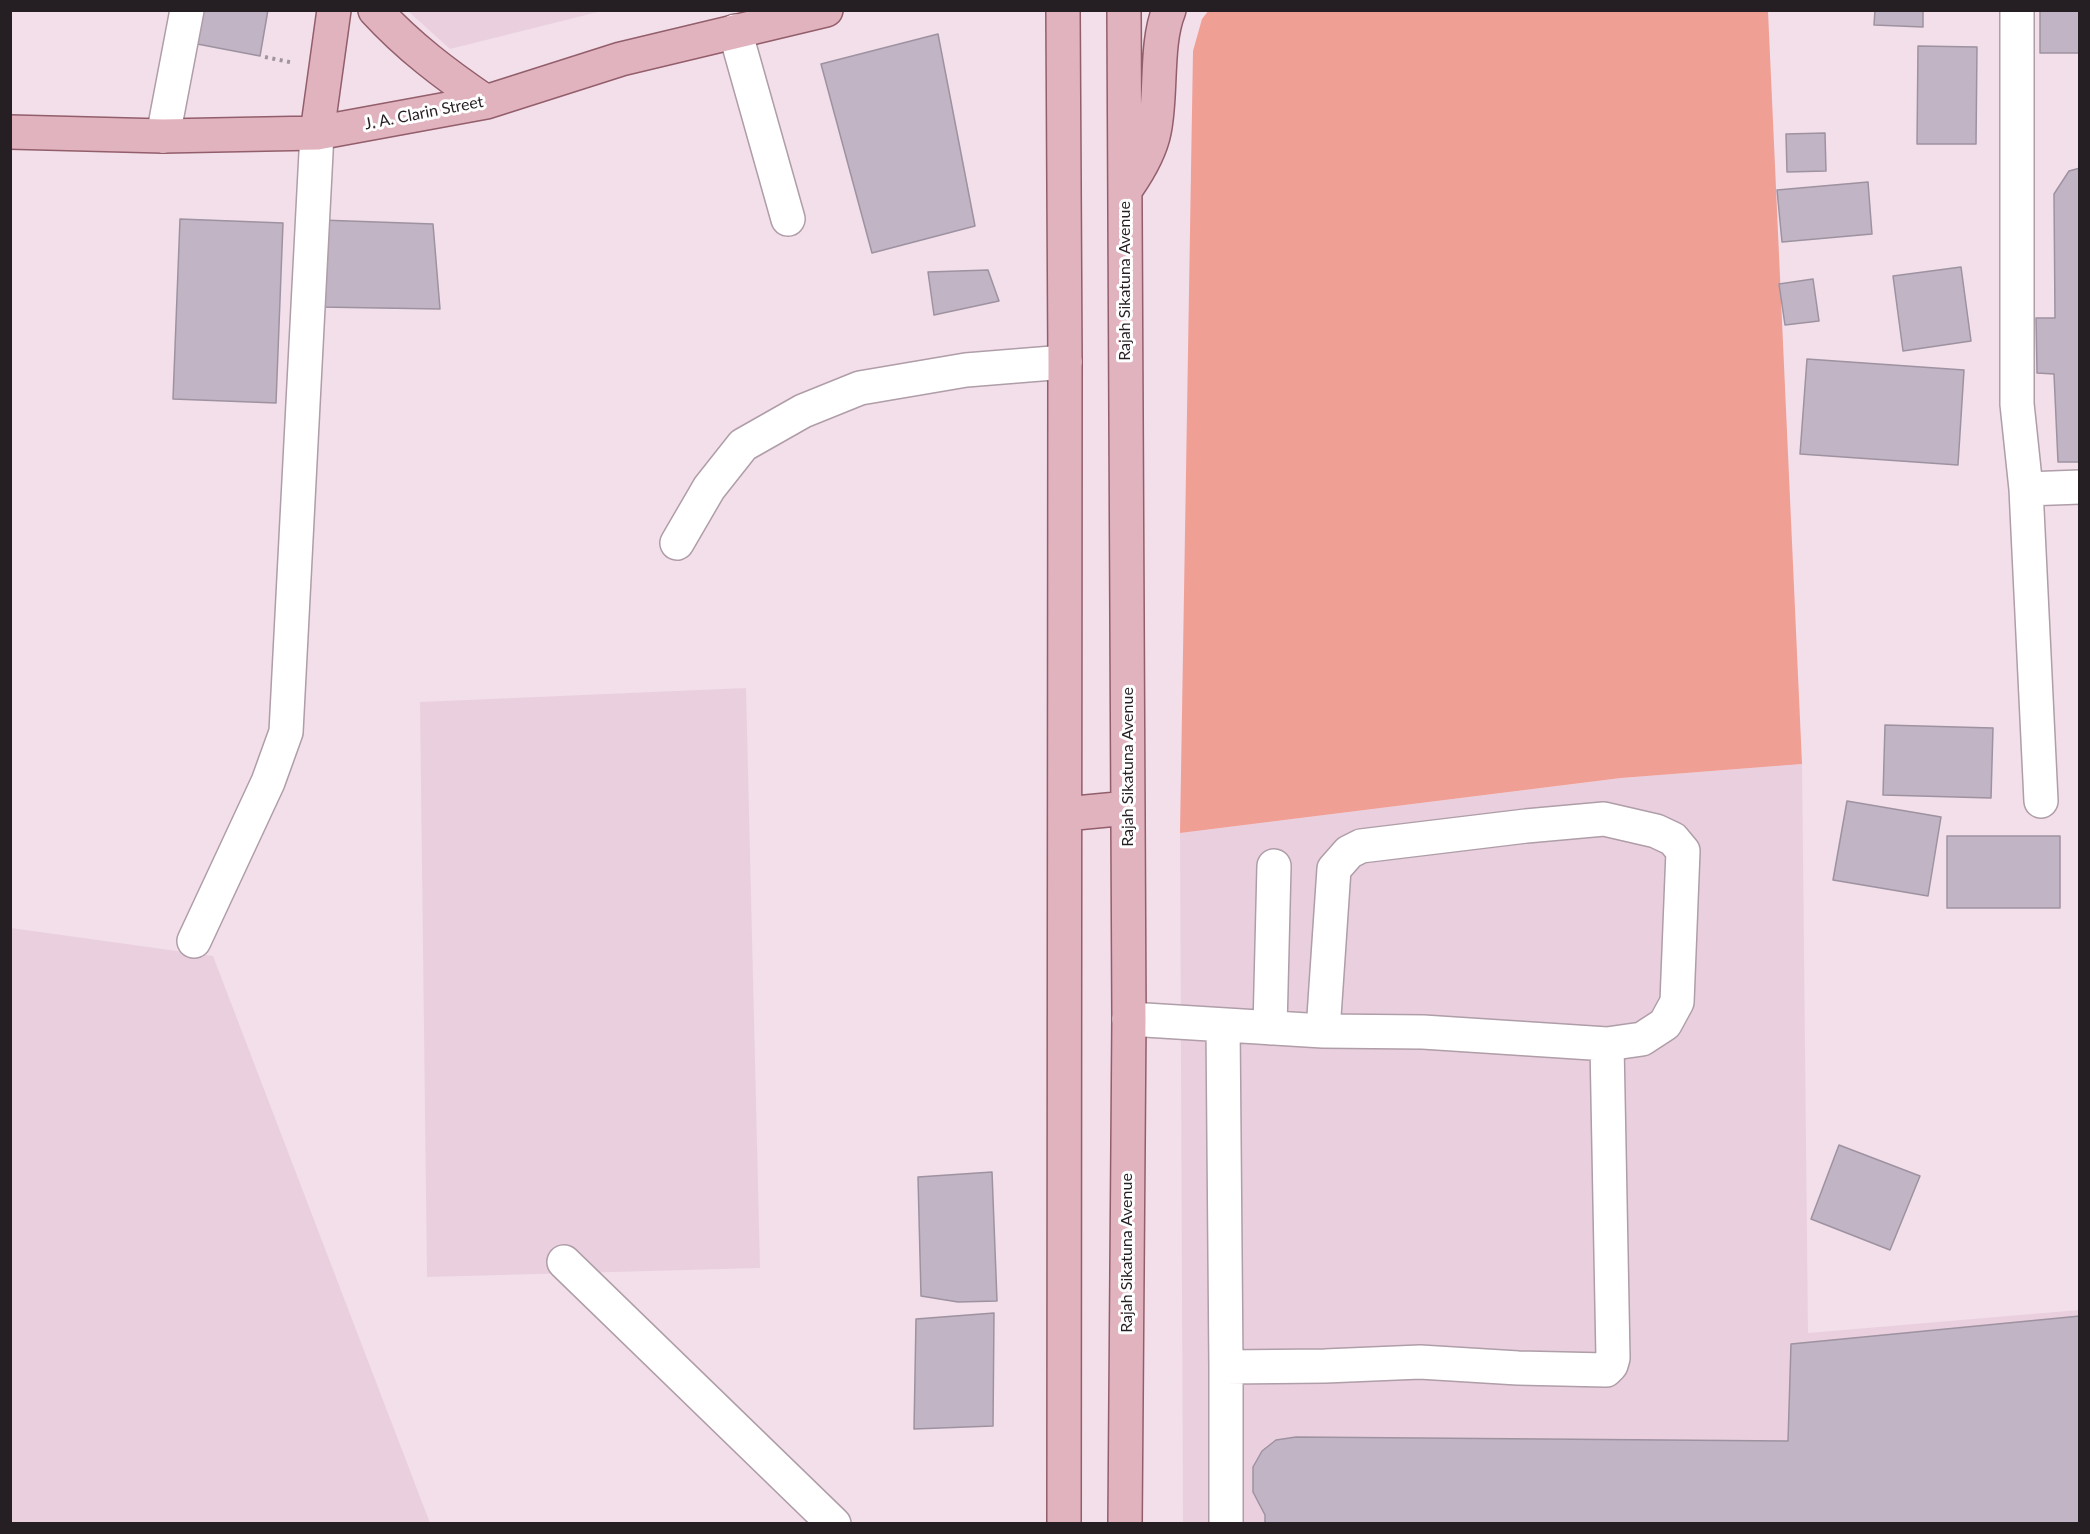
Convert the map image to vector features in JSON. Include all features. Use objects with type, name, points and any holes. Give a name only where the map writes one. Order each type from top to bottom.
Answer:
[{"type":"main road","points":[[317,133],[333,10]]},
{"type":"main road","points":[[375,10],[393,31],[433,66],[486,102]]},
{"type":"main road","points":[[1063,10],[1064,1524]]},
{"type":"main road","name":"Rajah Sikatuna Avenue","points":[[1124,10],[1129,1019],[1125,1524]]},
{"type":"main road","points":[[1125,190],[1141,165],[1154,132],[1161,52],[1169,10]]},
{"type":"main road","name":"J. A. Clarin Street","points":[[10,132],[164,136],[317,133],[486,102],[621,59],[812,12]]},
{"type":"main road","points":[[1065,814],[1128,808]]},
{"type":"street","points":[[164,136],[187,10]]},
{"type":"street","points":[[2017,10],[2017,404],[2026,489],[2041,801]]},
{"type":"street","points":[[735,31],[788,219]]},
{"type":"street","points":[[194,941],[268,782],[286,732],[317,133]]},
{"type":"street","points":[[677,543],[710,488],[743,445],[802,411],[860,388],[966,370],[1065,362]]},
{"type":"street","points":[[2026,489],[2079,487]]},
{"type":"street","points":[[1129,1019],[1323,1031],[1423,1032],[1607,1044],[1642,1039],[1665,1024],[1677,1002],[1683,851],[1673,839],[1656,831],[1604,819],[1426,837],[1361,846],[1348,852],[1334,869],[1323,1031]]},
{"type":"street","points":[[1270,1028],[1274,866]]},
{"type":"street","points":[[1223,1025],[1226,1524]]},
{"type":"street","points":[[1226,1367],[1420,1362],[1606,1370],[1613,1358],[1607,1044]]},
{"type":"street","points":[[564,1262],[834,1524]]},
{"type":"path","points":[[265,57],[299,64]]},
{"type":"shaded area","points":[[1209,10],[1768,11],[1802,764],[1621,778],[1180,833],[1193,51],[1202,19]]},
{"type":"shaded area","points":[[408,11],[602,11],[450,49]]},
{"type":"shaded area","points":[[746,688],[760,1268],[427,1277],[420,702]]},
{"type":"shaded area","points":[[1802,764],[1808,1333],[2079,1310],[2079,1523],[1183,1523],[1180,833],[1621,778]]},
{"type":"shaded area","points":[[11,928],[213,956],[430,1523],[11,1524]]},
{"type":"building","points":[[197,10],[268,10],[260,56],[192,43]]},
{"type":"building","points":[[1875,10],[1923,10],[1923,27],[1874,25]]},
{"type":"building","points":[[2040,10],[2080,10],[2080,53],[2040,53]]},
{"type":"building","points":[[938,34],[975,226],[872,253],[821,64]]},
{"type":"building","points":[[1918,46],[1977,47],[1976,144],[1917,144]]},
{"type":"building","points":[[1825,133],[1826,171],[1787,172],[1786,134]]},
{"type":"building","points":[[2080,168],[2080,462],[2058,462],[2054,374],[2037,373],[2036,318],[2055,318],[2054,194],[2069,171]]},
{"type":"building","points":[[1868,182],[1872,234],[1782,242],[1777,190]]},
{"type":"building","points":[[180,219],[283,223],[276,403],[173,399]]},
{"type":"building","points":[[321,220],[433,224],[440,309],[320,307]]},
{"type":"building","points":[[1961,267],[1971,341],[1903,351],[1893,276]]},
{"type":"building","points":[[988,270],[999,301],[934,315],[928,272]]},
{"type":"building","points":[[1813,279],[1819,321],[1785,325],[1779,284]]},
{"type":"building","points":[[1807,359],[1964,370],[1958,465],[1800,454]]},
{"type":"building","points":[[1885,725],[1993,728],[1991,798],[1883,795]]},
{"type":"building","points":[[1847,801],[1941,817],[1928,896],[1833,880]]},
{"type":"building","points":[[1947,836],[2060,836],[2060,908],[1947,908]]},
{"type":"building","points":[[1839,1145],[1920,1176],[1890,1250],[1811,1219]]},
{"type":"building","points":[[992,1172],[997,1301],[958,1302],[921,1296],[918,1177]]},
{"type":"building","points":[[994,1313],[993,1426],[914,1429],[916,1319]]},
{"type":"building","points":[[2080,1316],[2080,1524],[1265,1524],[1265,1515],[1253,1492],[1253,1467],[1262,1451],[1276,1440],[1296,1437],[1788,1441],[1791,1344]]}]
